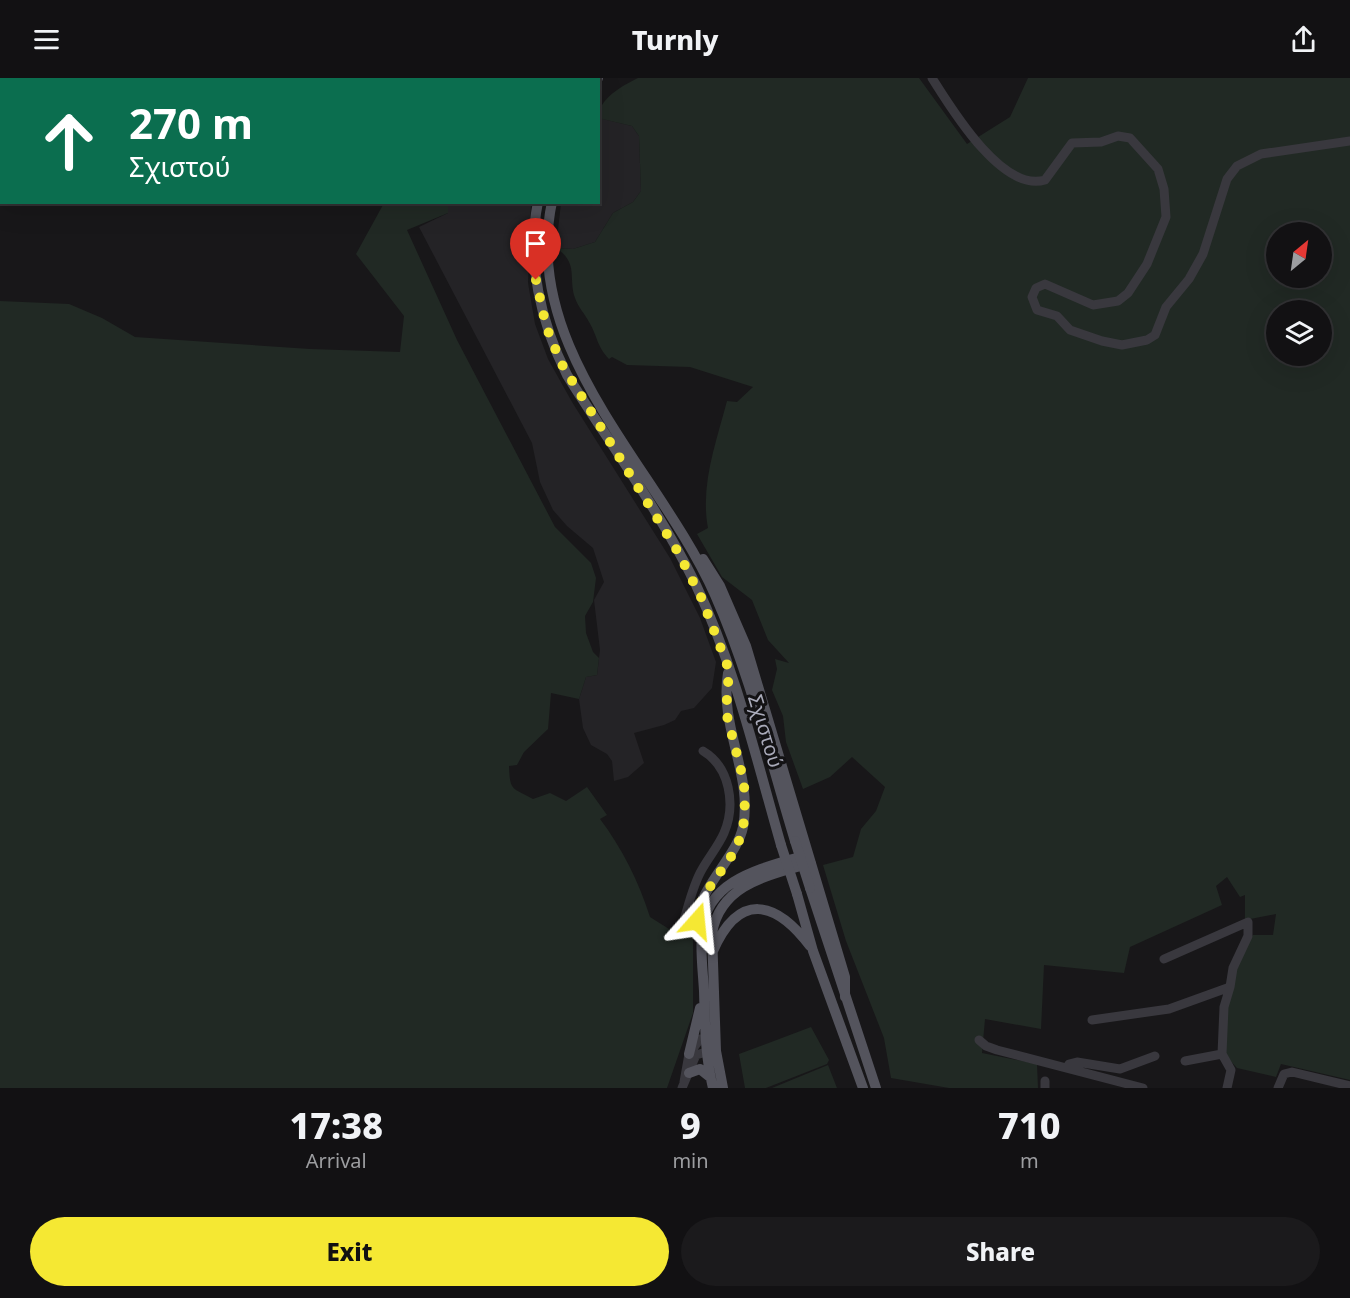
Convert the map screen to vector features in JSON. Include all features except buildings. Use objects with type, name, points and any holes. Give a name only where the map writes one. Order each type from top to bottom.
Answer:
[{"type":"main road","name":"Σχιστού","points":[[538,204],[535,230],[536,280],[546,326],[555,351],[567,375],[691,575],[729,670],[813,951],[863,1088]]},
{"type":"main road","name":"Σχιστού","points":[[552,204],[549,230],[550,278],[559,322],[567,344],[579,368],[690,546],[715,594],[735,647],[810,888],[876,1088]]},
{"type":"main road","points":[[690,546],[714,575],[735,618],[811,858],[845,977],[845,997]]},
{"type":"main road","points":[[702,936],[697,921],[700,904],[737,848],[745,818],[744,782],[726,712],[729,670]]},
{"type":"main road","points":[[713,1088],[705,1039],[702,936],[709,908],[729,884],[752,872],[811,858]]},
{"type":"main road","points":[[723,1088],[716,1051],[712,954],[714,923],[730,896],[748,884],[811,858]]},
{"type":"main road","points":[[712,954],[722,933],[732,920],[755,910],[770,910],[786,918],[813,951]]},
{"type":"main road","points":[[688,1054],[704,990]]},
{"type":"main road","points":[[685,1081],[700,1070],[710,1077]]},
{"type":"street","points":[[932,78],[982,150],[1021,179],[1045,180],[1072,143],[1101,142],[1118,136],[1130,138],[1158,169],[1164,189],[1166,217],[1147,264],[1128,294],[1112,303],[1093,305],[1046,284],[1036,288],[1032,297],[1037,310],[1057,316],[1070,330],[1122,345],[1147,340],[1155,335],[1166,307],[1189,279],[1203,254],[1227,179],[1237,166],[1261,154],[1350,141]]},
{"type":"street","points":[[702,936],[685,917],[698,879],[723,836],[728,822],[729,806],[725,773],[718,762],[704,751]]},
{"type":"street","points":[[1164,959],[1248,922],[1248,936],[1233,968],[1224,1007],[1222,1054],[1232,1070],[1227,1088]]},
{"type":"street","points":[[1092,1020],[1169,1009],[1230,987]]},
{"type":"street","points":[[685,1081],[688,1054],[696,1041],[705,1039]]},
{"type":"street","points":[[979,1040],[986,1046],[1143,1088]]},
{"type":"street","points":[[685,1081],[696,1054],[706,1052]]},
{"type":"street","points":[[1185,1061],[1222,1054]]},
{"type":"street","points":[[1067,1068],[1069,1064],[1077,1062],[1120,1069],[1155,1056]]},
{"type":"street","points":[[1278,1088],[1284,1074],[1292,1072],[1350,1086]]},
{"type":"shaded area","points":[[638,78],[919,78],[967,144],[1010,117],[1028,78],[1350,78],[1350,1080],[1281,1064],[1276,1077],[1237,1068],[1226,1056],[1225,1018],[1234,976],[1243,950],[1253,935],[1273,935],[1276,914],[1245,920],[1245,895],[1240,897],[1227,877],[1216,886],[1222,905],[1130,947],[1124,973],[1044,965],[1041,1029],[985,1019],[982,1053],[1037,1064],[1038,1088],[949,1088],[891,1078],[884,1038],[846,941],[823,865],[853,857],[861,829],[876,811],[885,787],[852,757],[830,777],[803,789],[786,742],[783,716],[772,690],[777,669],[775,659],[789,663],[768,640],[752,600],[722,577],[697,534],[708,528],[706,496],[708,480],[727,401],[737,402],[753,387],[690,367],[627,365],[612,357],[609,359],[576,301],[568,259],[556,248],[573,249],[595,242],[613,213],[633,202],[641,191],[639,136],[632,126],[600,118],[600,109],[607,99]]},
{"type":"shaded area","points":[[600,118],[632,126],[639,136],[641,191],[633,202],[613,213],[595,242],[573,249],[556,248],[561,204],[600,204]]},
{"type":"shaded area","points":[[383,204],[448,204],[448,213],[407,230],[457,340],[555,527],[591,563],[596,578],[593,602],[585,616],[586,633],[593,652],[599,658],[597,675],[586,677],[579,699],[551,693],[548,729],[524,752],[517,765],[509,766],[510,780],[516,790],[533,799],[550,793],[566,801],[587,787],[607,815],[600,819],[629,866],[650,917],[669,929],[677,925],[693,931],[693,1013],[667,1088],[0,1088],[0,301],[69,304],[102,318],[135,337],[310,349],[400,352],[404,316],[356,254]]},
{"type":"shaded area","points":[[448,204],[531,204],[528,283],[535,324],[548,359],[572,402],[670,558],[700,618],[716,662],[712,688],[694,708],[681,711],[675,720],[664,725],[634,733],[644,763],[628,777],[614,781],[612,761],[607,754],[591,745],[583,728],[579,699],[586,677],[597,675],[600,650],[594,600],[604,582],[593,548],[567,526],[553,510],[540,482],[532,443],[419,227],[448,213]]},
{"type":"shaded area","points":[[811,1027],[829,1060],[827,1064],[766,1088],[745,1088],[739,1054]]},
{"type":"shaded area","points":[[828,1065],[837,1088],[772,1088]]},
{"type":"route","points":[[536,280],[546,326],[555,351],[567,375],[691,575],[729,670],[726,684],[726,712],[744,782],[745,818],[737,848],[707,891],[700,904],[697,921]]}]
